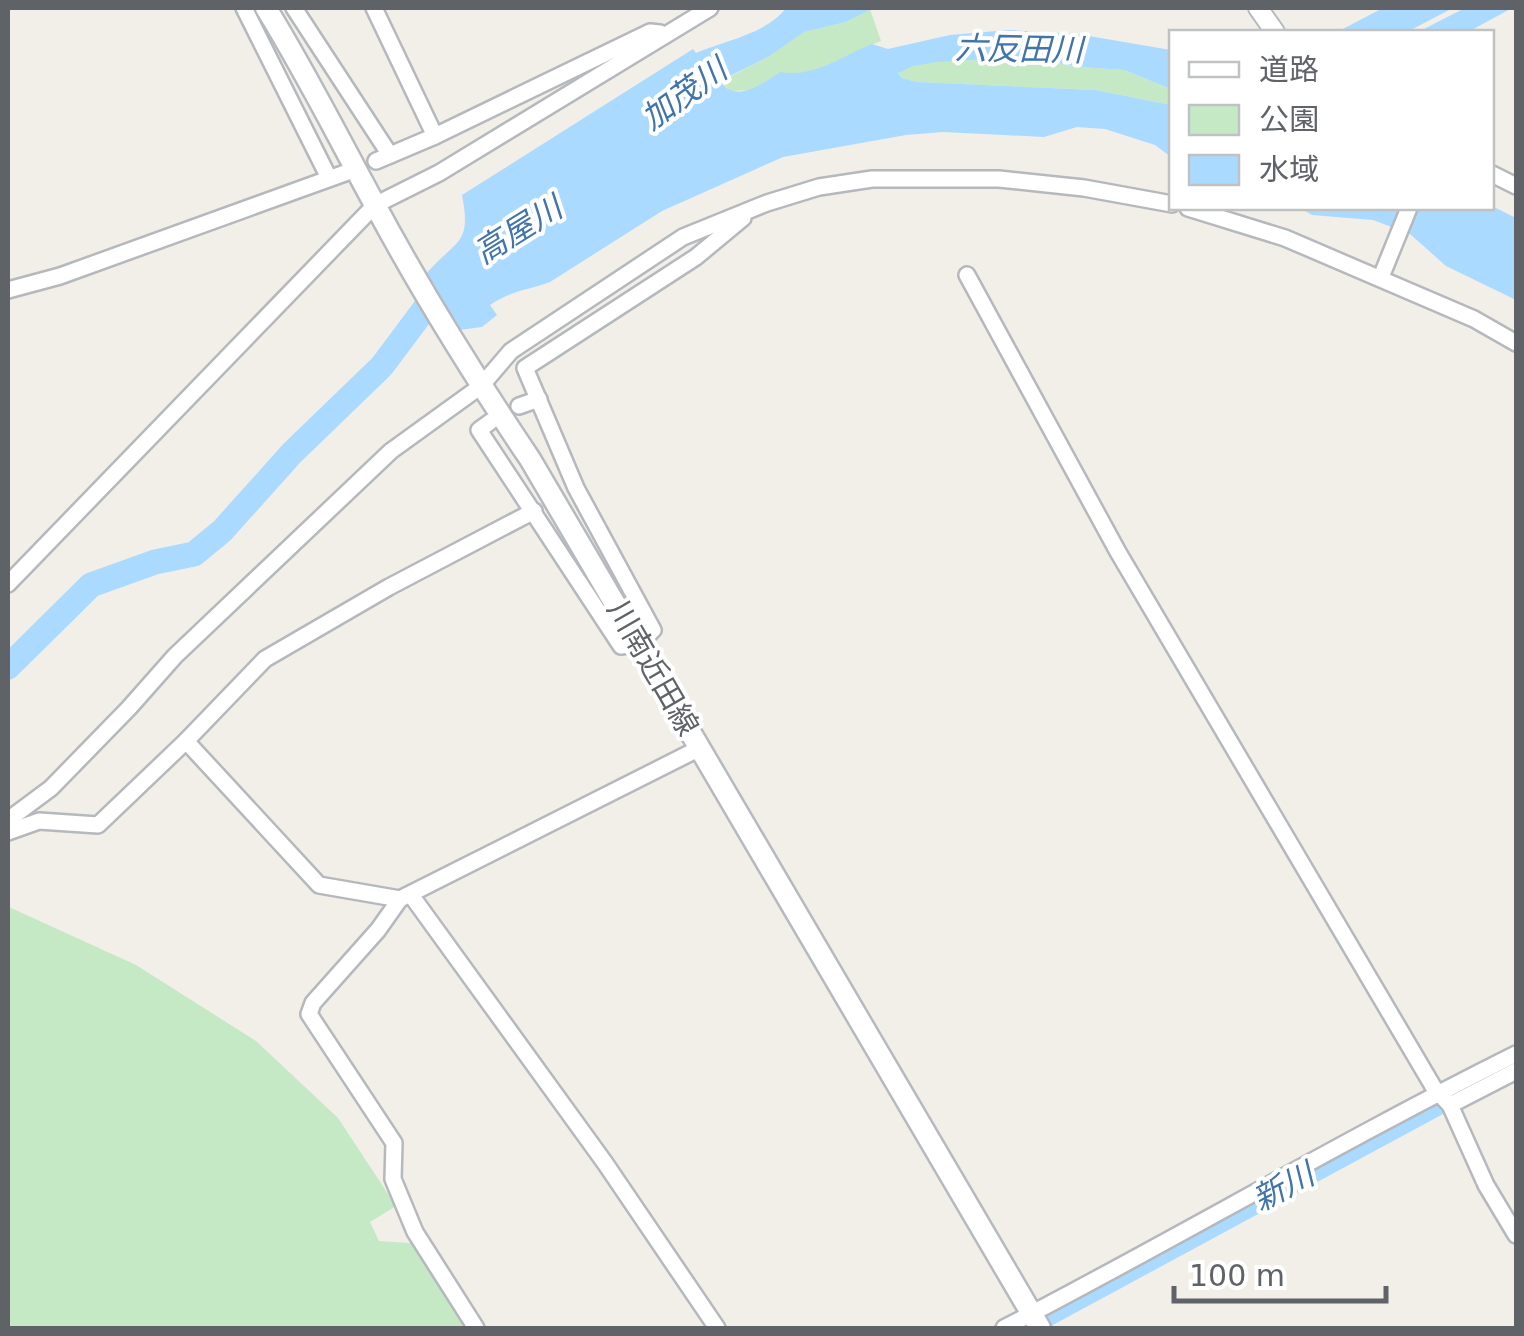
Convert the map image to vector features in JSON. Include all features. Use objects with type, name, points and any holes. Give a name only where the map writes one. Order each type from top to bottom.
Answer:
[{"type":"main road","name":"川南近田線","points":[[266,8],[315,88],[379,213],[477,378],[530,458],[1035,1320]]},
{"type":"street","points":[[8,290],[60,276],[337,174],[244,8]]},
{"type":"street","points":[[294,8],[383,158],[650,32],[664,34]]},
{"type":"street","points":[[374,8],[435,136]]},
{"type":"street","points":[[8,584],[379,213],[710,8]]},
{"type":"street","points":[[1258,8],[1274,30]]},
{"type":"street","points":[[8,820],[51,788],[174,656],[391,451],[511,351],[683,237],[767,202],[819,187],[872,179],[999,179],[1169,203]]},
{"type":"street","points":[[490,422],[479,430],[621,646],[639,644],[653,630],[576,488],[525,368],[696,256],[742,218],[765,210],[767,202]]},
{"type":"street","points":[[1194,210],[1383,272],[1516,343]]},
{"type":"street","points":[[1383,272],[1408,210]]},
{"type":"street","points":[[967,275],[1118,552],[1434,1088],[1445,1098],[1486,1184],[1516,1235]]},
{"type":"street","points":[[519,406],[539,399]]},
{"type":"street","points":[[8,832],[39,821],[98,825],[265,659],[389,587],[534,511]]},
{"type":"street","points":[[186,741],[319,885],[406,897],[605,1163],[718,1328]]},
{"type":"street","points":[[476,1328],[415,1232],[393,1179],[394,1143],[309,1014],[313,1004],[406,897],[700,748]]},
{"type":"street","points":[[1004,1328],[1035,1320],[1445,1098],[1516,1054]]},
{"type":"street","points":[[1445,1098],[1516,1071]]},
{"type":"green space","points":[[870,9],[881,41],[832,64],[806,72],[779,73],[752,90],[731,91],[720,82],[768,57],[803,32],[846,22]]},
{"type":"green space","points":[[1024,57],[1124,70],[1169,88],[1169,105],[1096,90],[917,82],[898,73],[941,61]]},
{"type":"green space","points":[[9,907],[136,965],[256,1041],[338,1118],[396,1206],[370,1222],[379,1241],[423,1244],[474,1328],[8,1328]]},
{"type":"water","points":[[786,8],[873,8],[846,22],[804,32],[768,57],[720,81],[726,88],[749,90],[780,72],[816,69],[872,44],[888,49],[950,35],[1009,30],[1077,34],[1169,50],[1169,88],[1124,70],[1024,57],[937,62],[898,73],[917,82],[1096,90],[1169,105],[1169,156],[1155,145],[1105,129],[1077,127],[1044,137],[943,132],[906,135],[783,157],[662,211],[550,282],[497,300],[490,305],[497,315],[482,327],[459,330],[426,274],[463,233],[462,195],[693,49],[696,53],[757,30]]},
{"type":"water","points":[[1383,8],[1453,8],[1411,30],[1341,30]]},
{"type":"water","points":[[1465,8],[1512,8],[1472,30],[1422,30]]},
{"type":"water","points":[[1494,207],[1516,218],[1516,300],[1446,266],[1410,234],[1373,220],[1312,215],[1303,210]]},
{"type":"waterway","name":"高屋川","points":[[8,667],[91,585],[155,562],[194,554],[222,531],[292,453],[382,366],[444,283]]},
{"type":"waterway","name":"新川","points":[[1021,1328],[1439,1102]]},
{"type":"water label","name":"六反田川","points":[[1019,49]]},
{"type":"water label","name":"加茂川","points":[[684,94]]}]
